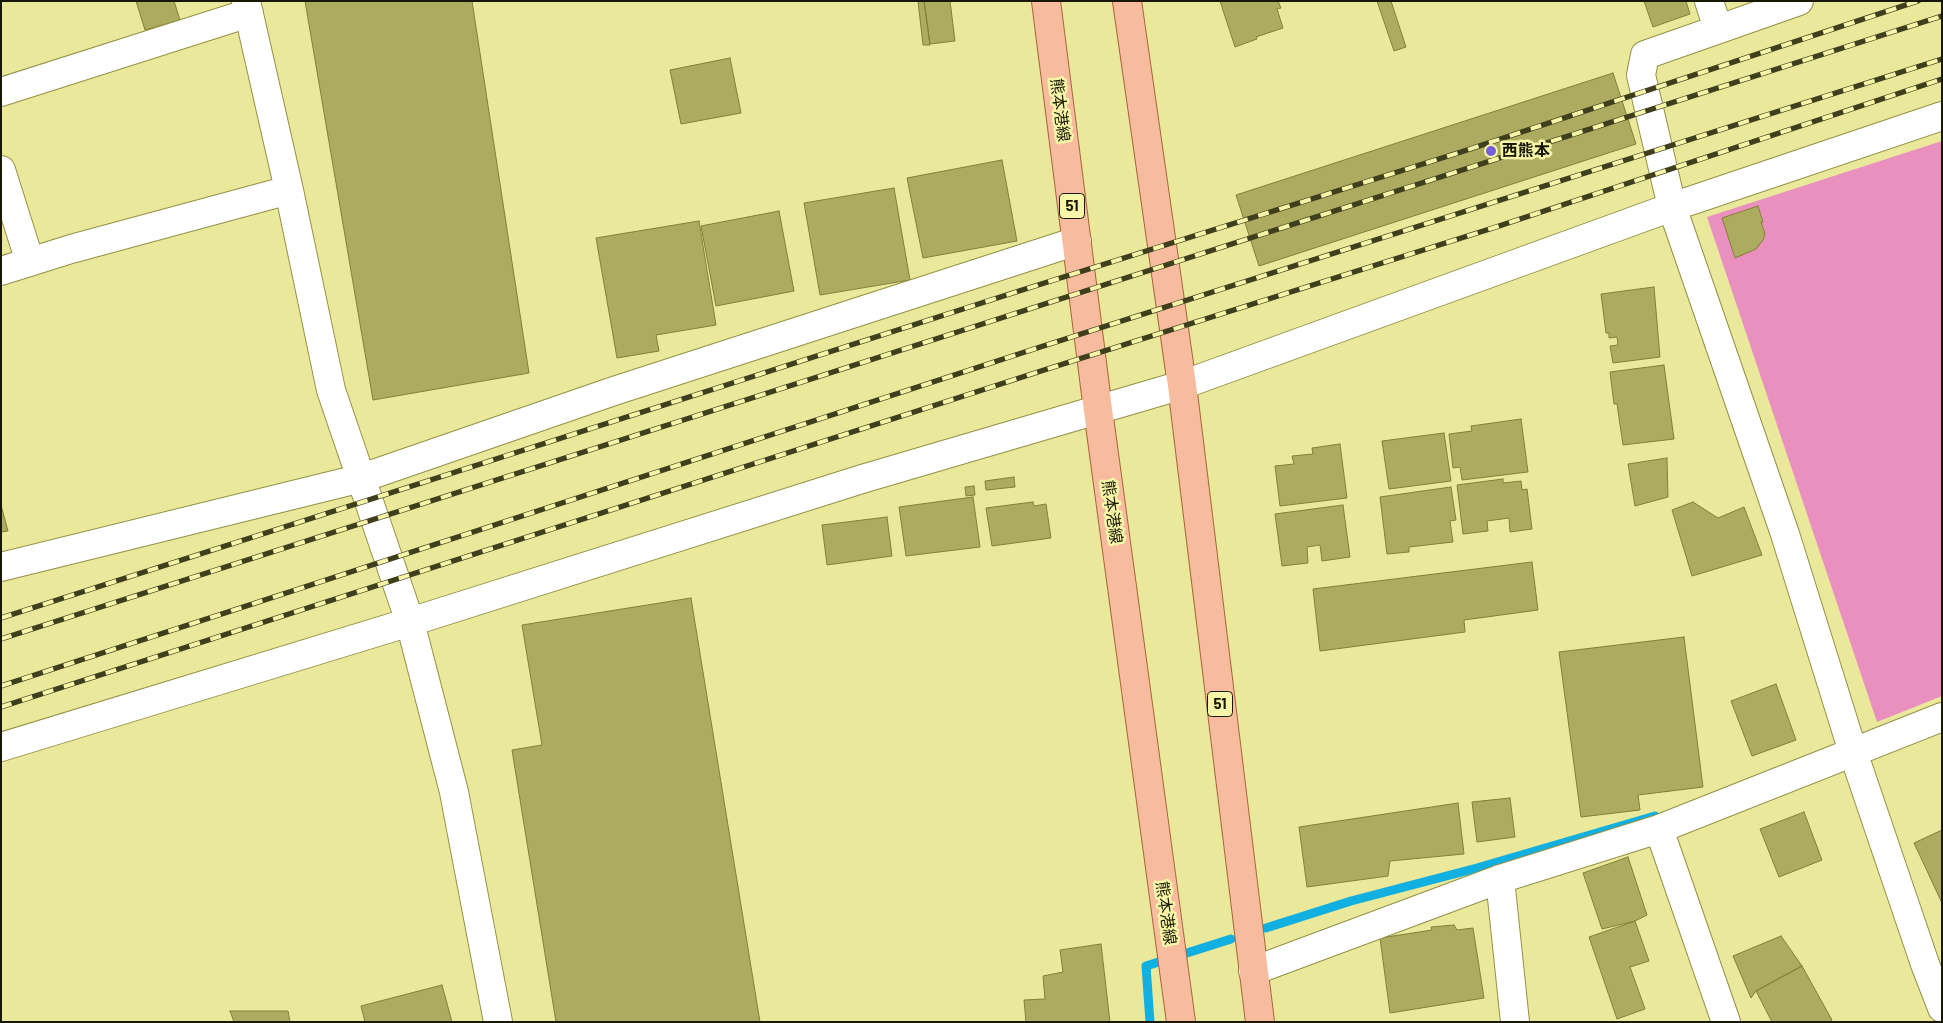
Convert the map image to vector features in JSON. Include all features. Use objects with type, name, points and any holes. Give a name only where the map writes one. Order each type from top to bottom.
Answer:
[{"type":"main road","name":"熊本港線","points":[[1046,1],[1098,410],[1181,1022]]},
{"type":"main road","name":"51","points":[[1127,1],[1182,385],[1260,1022]]},
{"type":"street","points":[[1709,1],[1718,29]]},
{"type":"street","points":[[1799,1],[1645,55],[1641,76],[1672,207],[1781,524],[1853,752],[1942,1008]]},
{"type":"street","points":[[1,92],[247,7],[289,190],[331,390],[410,622],[454,792],[498,1022]]},
{"type":"street","points":[[1,747],[410,622],[862,478],[1182,385],[1672,207],[1942,116]]},
{"type":"street","points":[[1,170],[30,262]]},
{"type":"street","points":[[1,271],[71,249],[289,190]]},
{"type":"street","points":[[1,567],[362,478],[623,388],[1077,242]]},
{"type":"street","points":[[1253,971],[1500,880],[1659,829],[1942,717]]},
{"type":"street","points":[[1659,829],[1726,1022]]},
{"type":"street","points":[[1500,880],[1515,1022]]},
{"type":"shaded area","points":[[1942,141],[1942,696],[1877,722],[1707,217]]},
{"type":"building","points":[[136,1],[174,1],[180,20],[145,30]]},
{"type":"building","points":[[305,1],[472,1],[529,373],[373,400]]},
{"type":"building","points":[[918,1],[924,1],[930,45],[923,45]]},
{"type":"building","points":[[924,1],[950,1],[955,41],[930,44]]},
{"type":"building","points":[[1220,1],[1278,1],[1281,8],[1277,9],[1283,28],[1256,37],[1257,39],[1235,47]]},
{"type":"building","points":[[1377,1],[1391,1],[1406,47],[1394,51]]},
{"type":"building","points":[[1644,1],[1686,1],[1690,14],[1653,27]]},
{"type":"building","points":[[730,58],[741,113],[681,124],[670,70]]},
{"type":"building","points":[[1613,73],[1636,144],[1259,266],[1236,195]]},
{"type":"building","points":[[1002,160],[1017,241],[923,258],[907,178]]},
{"type":"building","points":[[894,188],[910,280],[820,295],[804,203]]},
{"type":"building","points":[[1758,206],[1765,234],[1763,240],[1756,249],[1735,258],[1722,218]]},
{"type":"building","points":[[779,211],[794,291],[716,306],[701,226]]},
{"type":"building","points":[[699,221],[716,325],[656,335],[659,351],[617,358],[596,238]]},
{"type":"building","points":[[1654,287],[1660,357],[1613,363],[1610,346],[1618,345],[1617,337],[1609,338],[1609,333],[1606,333],[1601,294]]},
{"type":"building","points":[[1664,365],[1674,439],[1623,445],[1617,404],[1614,404],[1610,372]]},
{"type":"building","points":[[1521,419],[1528,472],[1462,480],[1460,467],[1453,468],[1449,434],[1472,431],[1471,426]]},
{"type":"building","points":[[1444,433],[1451,481],[1389,489],[1382,441]]},
{"type":"building","points":[[1340,444],[1347,498],[1280,506],[1275,466],[1294,464],[1292,456],[1313,454],[1312,448]]},
{"type":"building","points":[[1667,458],[1668,497],[1635,506],[1628,464]]},
{"type":"building","points":[[1014,477],[1015,487],[986,490],[985,481]]},
{"type":"building","points":[[1503,479],[1503,483],[1521,481],[1522,490],[1527,489],[1532,529],[1510,532],[1509,518],[1487,521],[1488,531],[1463,534],[1457,485]]},
{"type":"building","points":[[974,486],[975,495],[966,496],[965,487]]},
{"type":"building","points":[[1451,487],[1456,520],[1450,521],[1453,542],[1409,547],[1409,552],[1387,554],[1380,497]]},
{"type":"building","points":[[973,497],[980,547],[906,556],[899,507]]},
{"type":"building","points":[[1033,502],[1034,506],[1046,504],[1051,538],[992,546],[986,508]]},
{"type":"building","points":[[1693,502],[1718,518],[1744,507],[1762,555],[1692,576],[1672,510]]},
{"type":"building","points":[[1,505],[8,531],[1,532]]},
{"type":"building","points":[[1343,505],[1350,557],[1322,561],[1320,545],[1307,547],[1308,563],[1282,566],[1275,514]]},
{"type":"building","points":[[887,517],[892,556],[827,565],[822,525]]},
{"type":"building","points":[[1532,562],[1538,610],[1464,620],[1465,632],[1320,651],[1313,589]]},
{"type":"building","points":[[691,598],[760,1022],[556,1022],[512,750],[542,745],[522,625]]},
{"type":"building","points":[[1684,637],[1703,787],[1638,795],[1640,810],[1581,817],[1559,652]]},
{"type":"building","points":[[1776,684],[1796,740],[1752,756],[1731,701]]},
{"type":"building","points":[[1510,798],[1515,837],[1477,842],[1472,802]]},
{"type":"building","points":[[1458,803],[1464,854],[1390,861],[1388,876],[1307,887],[1299,827]]},
{"type":"building","points":[[1804,812],[1822,860],[1779,877],[1760,829]]},
{"type":"building","points":[[1942,830],[1942,903],[1914,843]]},
{"type":"building","points":[[1628,857],[1647,915],[1635,921],[1602,929],[1583,873]]},
{"type":"building","points":[[1635,921],[1649,961],[1630,967],[1645,1009],[1617,1019],[1589,937]]},
{"type":"building","points":[[1454,925],[1457,930],[1473,928],[1484,998],[1390,1013],[1380,938],[1432,930],[1431,927]]},
{"type":"building","points":[[1781,936],[1802,966],[1756,991],[1751,998],[1733,956]]},
{"type":"building","points":[[1101,944],[1110,1022],[1026,1022],[1024,1000],[1045,999],[1043,976],[1063,972],[1060,950]]},
{"type":"building","points":[[1802,966],[1832,1020],[1829,1022],[1772,1022],[1756,991]]},
{"type":"building","points":[[442,985],[452,1022],[365,1022],[361,1006]]},
{"type":"building","points":[[230,1011],[288,1011],[290,1022],[234,1022]]},
{"type":"waterway","points":[[1266,928],[1351,901],[1477,868],[1655,816]]},
{"type":"waterway","points":[[1150,1022],[1146,966],[1231,939]]},
{"type":"railway","points":[[1,618],[1019,291],[1461,152],[1918,1]]},
{"type":"railway","points":[[1,639],[1942,16]]},
{"type":"railway","points":[[1,686],[1034,349],[1942,59]]},
{"type":"railway","points":[[1,707],[1041,371],[1496,227],[1942,79]]},
{"type":"place","name":"西熊本","points":[[1491,151]]}]
